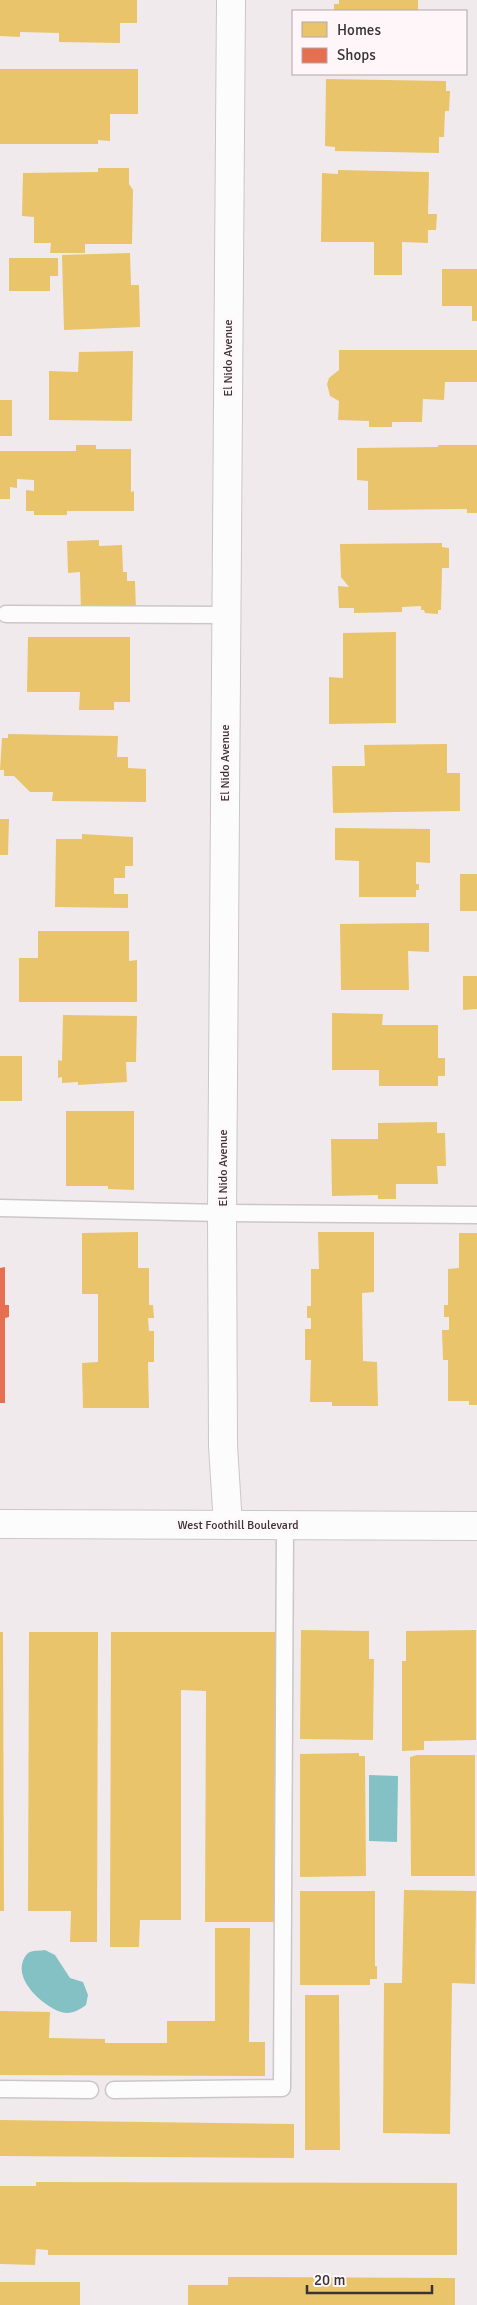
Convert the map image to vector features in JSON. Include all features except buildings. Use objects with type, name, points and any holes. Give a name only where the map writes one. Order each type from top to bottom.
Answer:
[{"type":"street","name":"El Nido Avenue","points":[[228,1525],[223,1446],[222,1213],[231,0]]},
{"type":"street","name":"West Foothill Boulevard","points":[[0,1524],[477,1526]]},
{"type":"lane","points":[[6,614],[226,615]]},
{"type":"lane","points":[[0,1208],[222,1213],[477,1215]]},
{"type":"lane","points":[[114,2090],[282,2088],[285,1526]]},
{"type":"lane","points":[[0,2089],[90,2090]]},
{"type":"water","points":[[369,1775],[398,1776],[397,1842],[369,1841]]},
{"type":"water","points":[[45,1950],[55,1955],[70,1978],[83,1982],[88,1995],[86,2005],[78,2010],[65,2013],[46,2004],[32,1992],[23,1977],[23,1961],[33,1951]]}]
